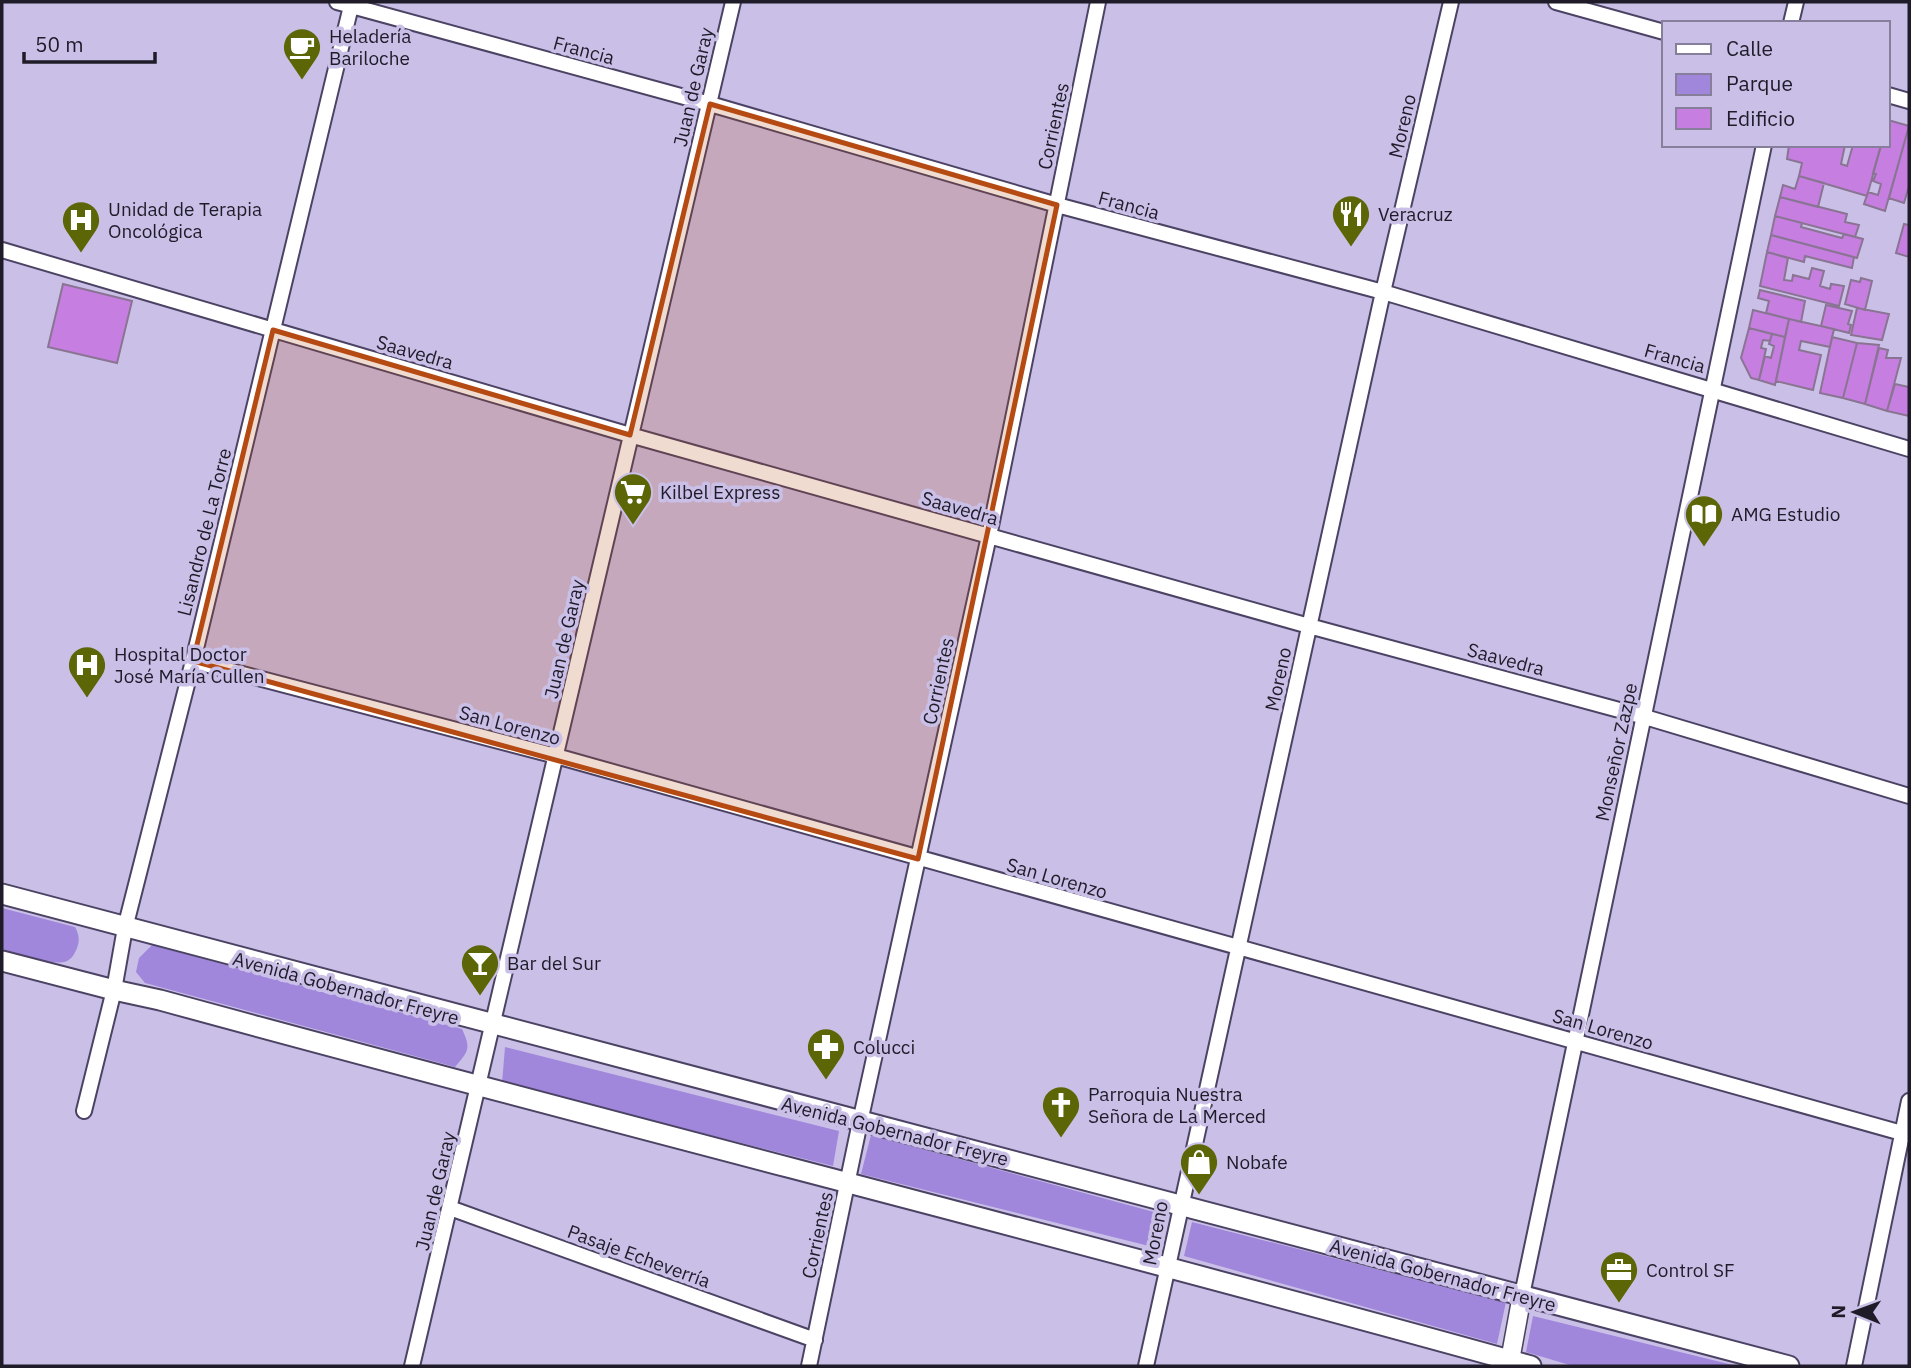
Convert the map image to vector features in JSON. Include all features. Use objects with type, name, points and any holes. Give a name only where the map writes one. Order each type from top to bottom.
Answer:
[{"type":"main road","name":"Avenida Gobernador Freyre","points":[[2,894],[493,1027],[1789,1366]]},
{"type":"main road","points":[[2,961],[160,1000],[479,1087],[1169,1266],[1509,1363],[1531,1366]]},
{"type":"street","name":"Juan de Garay","points":[[412,1366],[733,2]]},
{"type":"street","name":"Corrientes","points":[[809,1366],[989,536],[1098,2]]},
{"type":"street","name":"Moreno","points":[[1146,1366],[1383,292],[1451,2]]},
{"type":"street","points":[[1556,2],[1662,31]]},
{"type":"street","points":[[1791,21],[1796,2]]},
{"type":"street","name":"Francia","points":[[347,3],[710,104],[1056,205],[1383,292],[1712,388],[1909,449]]},
{"type":"street","name":"Lisandro de La Torre","points":[[84,1111],[114,990],[125,928],[193,661],[272,330],[347,3]]},
{"type":"street","points":[[1890,96],[1909,101]]},
{"type":"street","name":"Monseñor Zazpe","points":[[1509,1363],[1764,147]]},
{"type":"street","name":"Saavedra","points":[[2,250],[630,435],[1309,626],[1645,717],[1909,796]]},
{"type":"street","name":"San Lorenzo","points":[[193,661],[556,756],[1906,1134]]},
{"type":"street","points":[[1854,1366],[1906,1134],[1909,1101]]},
{"type":"street","name":"Pasaje Echeverría","points":[[450,1208],[815,1340]]},
{"type":"highlighted area","points":[[710,104],[1057,205],[918,859],[193,661],[273,330],[630,435]]},
{"type":"green space","points":[[2,908],[75,927],[79,940],[73,956],[67,961],[54,962],[2,949]]},
{"type":"green space","points":[[152,945],[462,1029],[467,1049],[455,1067],[145,983],[136,972],[139,958]]},
{"type":"green space","points":[[505,1047],[839,1131],[833,1166],[502,1083]]},
{"type":"green space","points":[[871,1135],[1165,1215],[1161,1249],[861,1174]]},
{"type":"green space","points":[[1192,1222],[1506,1302],[1497,1344],[1184,1256]]},
{"type":"green space","points":[[1533,1316],[1737,1366],[1573,1366],[1526,1352]]},
{"type":"building","points":[[1890,121],[1909,126],[1885,211],[1864,204],[1868,192],[1878,195],[1881,184],[1873,181],[1876,174],[1873,173],[1880,147],[1890,147]]},
{"type":"building","points":[[1909,126],[1909,186],[1904,203],[1889,198]]},
{"type":"building","points":[[1789,147],[1845,147],[1841,164],[1847,166],[1852,147],[1881,147],[1867,196],[1799,176],[1802,163],[1787,159]]},
{"type":"building","points":[[1799,176],[1824,183],[1818,207],[1780,197],[1783,185],[1795,189]]},
{"type":"building","points":[[1780,197],[1847,214],[1845,222],[1859,225],[1855,237],[1775,216]]},
{"type":"building","points":[[1775,216],[1802,223],[1801,227],[1842,238],[1844,234],[1863,239],[1857,258],[1771,235]]},
{"type":"building","points":[[1904,224],[1909,225],[1909,257],[1896,253]]},
{"type":"building","points":[[1771,235],[1854,257],[1852,268],[1805,256],[1804,262],[1767,252]]},
{"type":"building","points":[[1767,252],[1788,258],[1784,280],[1792,281],[1793,275],[1809,279],[1812,268],[1824,271],[1820,286],[1830,289],[1831,284],[1844,286],[1839,306],[1760,286]]},
{"type":"building","points":[[1861,278],[1872,281],[1865,310],[1845,304],[1851,280],[1860,282]]},
{"type":"building","points":[[63,284],[132,301],[117,363],[48,347]]},
{"type":"building","points":[[1760,290],[1805,301],[1801,322],[1766,313],[1769,301],[1758,298]]},
{"type":"building","points":[[1826,305],[1852,311],[1848,324],[1851,325],[1849,333],[1821,326]]},
{"type":"building","points":[[1857,308],[1889,314],[1882,340],[1851,335]]},
{"type":"building","points":[[1753,310],[1789,319],[1785,337],[1749,328]]},
{"type":"building","points":[[1789,319],[1834,329],[1830,347],[1801,341],[1799,350],[1821,355],[1813,390],[1776,381]]},
{"type":"building","points":[[1749,328],[1772,334],[1770,341],[1763,340],[1761,348],[1766,349],[1759,380],[1751,378],[1741,358]]},
{"type":"building","points":[[1772,334],[1785,337],[1775,385],[1759,380],[1765,356],[1771,358],[1774,346],[1769,344]]},
{"type":"building","points":[[1832,337],[1857,343],[1843,398],[1820,393]]},
{"type":"building","points":[[1857,343],[1879,345],[1865,404],[1843,398]]},
{"type":"building","points":[[1879,348],[1888,350],[1886,358],[1901,358],[1887,411],[1865,404]]},
{"type":"building","points":[[1895,384],[1909,387],[1909,416],[1887,411]]},
{"type":"place","name":"Heladería Bariloche","points":[[302,81]]},
{"type":"place","name":"Veracruz","points":[[1351,248]]},
{"type":"place","name":"Unidad de Terapia Oncológica","points":[[81,254]]},
{"type":"place","name":"Kilbel Express","points":[[633,526]]},
{"type":"place","name":"AMG Estudio","points":[[1704,548]]},
{"type":"place","name":"Hospital Doctor José María Cullen","points":[[87,699]]},
{"type":"place","name":"Bar del Sur","points":[[480,997]]},
{"type":"place","name":"Colucci","points":[[826,1081]]},
{"type":"place","name":"Parroquia Nuestra Señora de La Merced","points":[[1061,1139]]},
{"type":"place","name":"Nobafe","points":[[1199,1196]]},
{"type":"place","name":"Control SF","points":[[1619,1304]]}]
